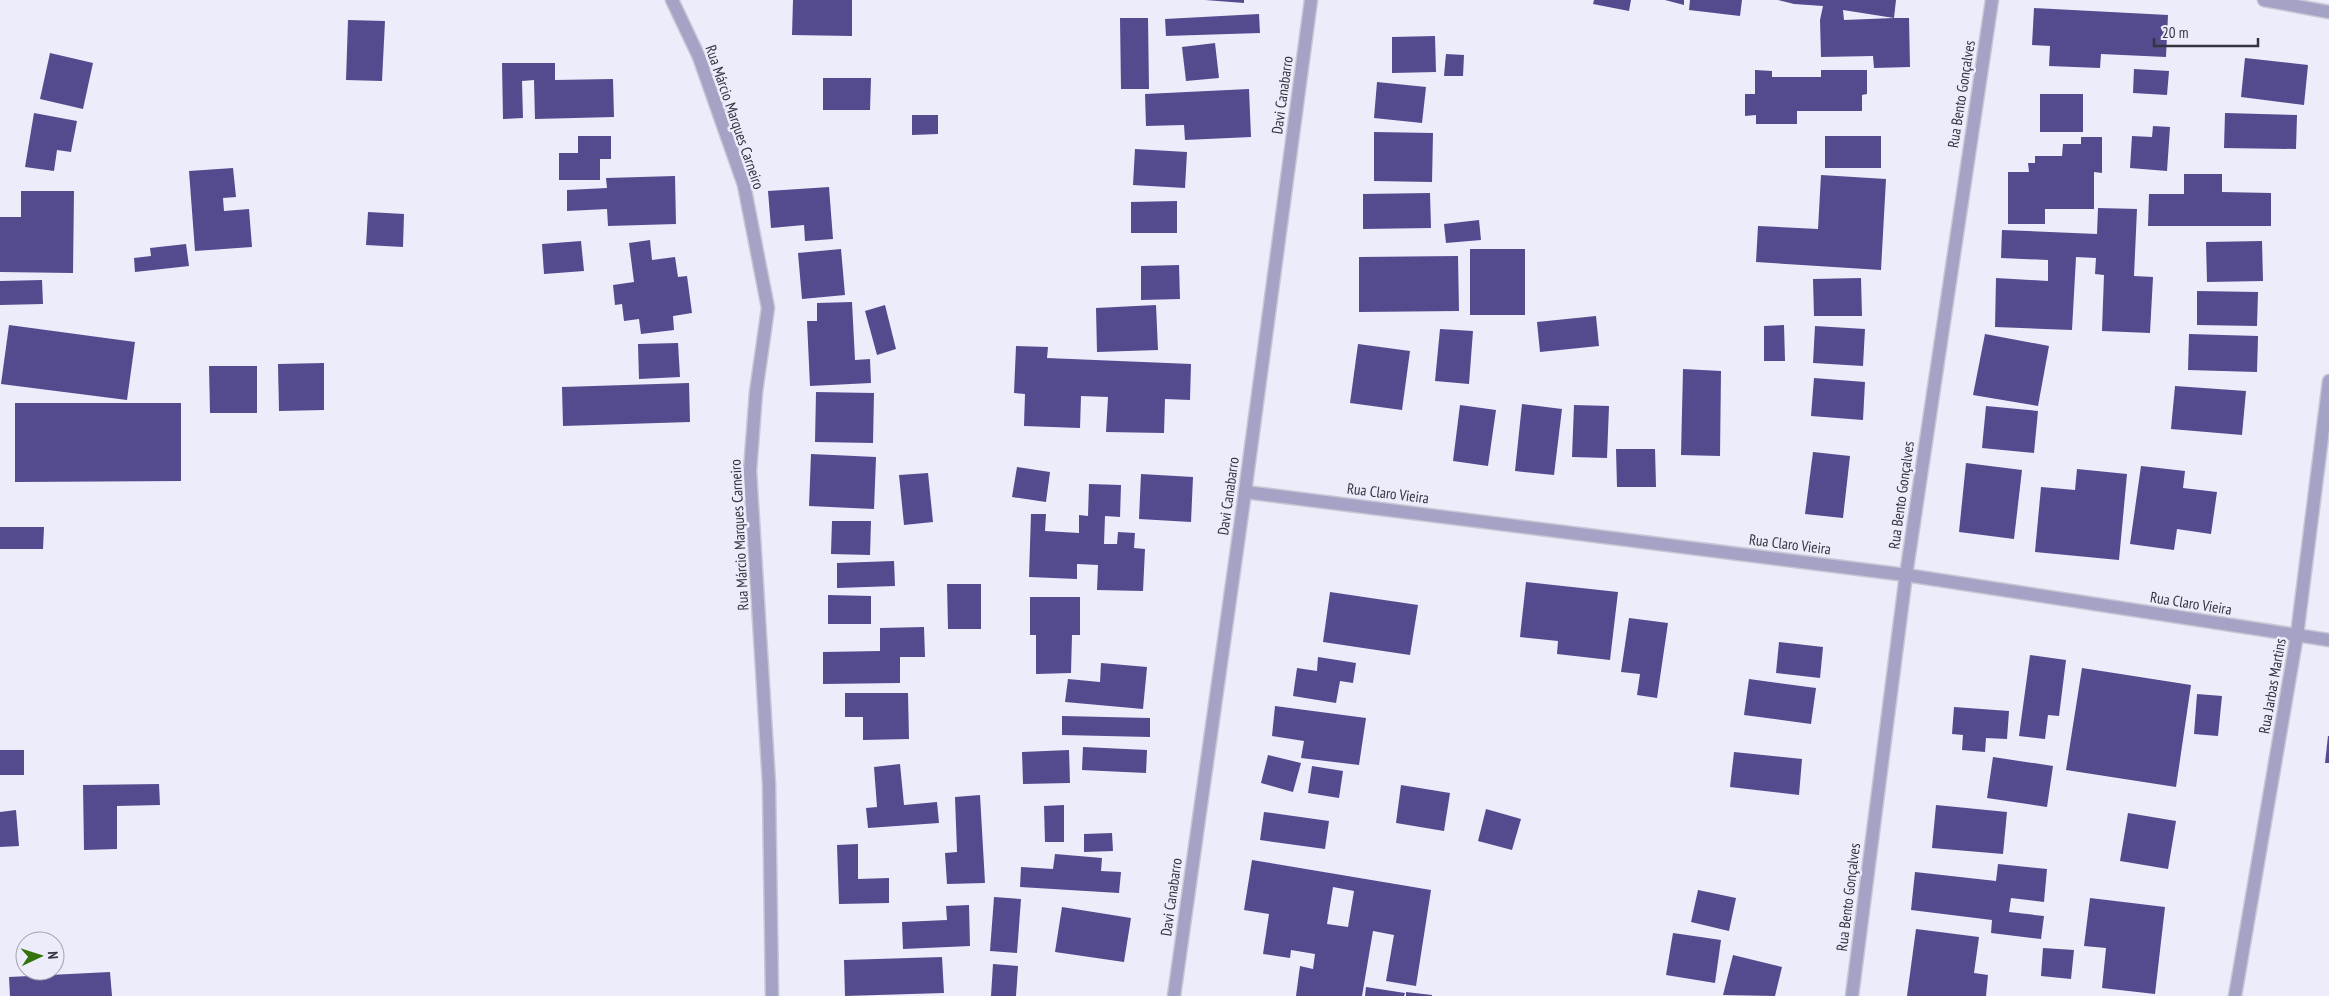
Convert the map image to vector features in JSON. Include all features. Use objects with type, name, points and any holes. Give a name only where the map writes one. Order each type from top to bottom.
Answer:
[{"type":"street","name":"Rua Márcio Marques Carneiro","points":[[672,0],[699,57],[744,185],[768,308],[756,392],[750,471],[769,784],[772,996]]},
{"type":"street","name":"Davi Canabarro","points":[[1174,996],[1245,492],[1311,0]]},
{"type":"street","name":"Rua Bento Gonçalves","points":[[1852,996],[1906,575],[1992,0]]},
{"type":"street","points":[[2264,0],[2329,12]]},
{"type":"street","name":"Rua Jarbas Martins","points":[[2235,996],[2297,635],[2329,381]]},
{"type":"street","name":"Rua Claro Vieira","points":[[1245,492],[1906,575],[2329,640]]},
{"type":"building","points":[[793,0],[852,0],[852,36],[792,35]]},
{"type":"building","points":[[1205,0],[1244,0],[1244,3]]},
{"type":"building","points":[[1594,0],[1631,0],[1629,11],[1593,4]]},
{"type":"building","points":[[1665,0],[1684,0],[1684,5]]},
{"type":"building","points":[[1690,0],[1742,0],[1740,16],[1689,10]]},
{"type":"building","points":[[1778,0],[1896,0],[1894,18],[1909,18],[1910,67],[1874,68],[1873,56],[1821,57],[1820,20],[1823,6],[1794,4]],"holes":[[[1843,10],[1894,18],[1844,20]]]},
{"type":"building","points":[[2034,8],[2168,15],[2166,57],[2101,54],[2100,68],[2049,66],[2050,46],[2032,45]]},
{"type":"building","points":[[1259,14],[1260,33],[1166,36],[1165,19]]},
{"type":"building","points":[[1120,18],[1148,18],[1149,89],[1121,89]]},
{"type":"building","points":[[348,20],[385,21],[382,81],[346,80]]},
{"type":"building","points":[[1435,36],[1436,72],[1392,73],[1392,37]]},
{"type":"building","points":[[1215,43],[1219,78],[1186,81],[1182,47]]},
{"type":"building","points":[[50,53],[93,63],[83,109],[40,99]]},
{"type":"building","points":[[1446,54],[1464,55],[1463,76],[1444,76]]},
{"type":"building","points":[[2245,58],[2308,65],[2304,105],[2241,97]]},
{"type":"building","points":[[502,63],[555,63],[555,80],[613,79],[614,117],[535,119],[534,80],[522,81],[523,118],[503,119]]},
{"type":"building","points":[[2134,69],[2169,71],[2167,95],[2133,93]]},
{"type":"building","points":[[1755,70],[1772,71],[1772,77],[1821,77],[1821,70],[1867,70],[1867,94],[1862,95],[1862,111],[1797,111],[1797,124],[1756,124],[1756,115],[1745,116],[1745,94],[1755,94]]},
{"type":"building","points":[[823,78],[871,78],[870,110],[823,110]]},
{"type":"building","points":[[1377,82],[1426,87],[1422,123],[1374,118]]},
{"type":"building","points":[[1249,89],[1251,137],[1185,140],[1184,125],[1146,126],[1145,94]]},
{"type":"building","points":[[2040,94],[2083,94],[2083,132],[2040,132]]},
{"type":"building","points":[[34,113],[77,121],[71,152],[57,150],[54,171],[25,167]]},
{"type":"building","points":[[2225,113],[2297,115],[2296,149],[2224,148]]},
{"type":"building","points":[[912,115],[938,115],[938,134],[912,135]]},
{"type":"building","points":[[2153,126],[2170,127],[2167,171],[2130,168],[2132,136],[2152,137]]},
{"type":"building","points":[[1374,132],[1433,133],[1432,182],[1374,181]]},
{"type":"building","points":[[578,136],[611,136],[611,159],[600,159],[600,180],[559,180],[559,153],[578,153]]},
{"type":"building","points":[[1825,136],[1881,136],[1881,168],[1825,168]]},
{"type":"building","points":[[2081,137],[2102,137],[2102,173],[2094,172],[2094,209],[2045,209],[2045,224],[2008,224],[2008,172],[2029,172],[2028,163],[2035,163],[2035,156],[2062,156],[2063,144],[2081,144]]},
{"type":"building","points":[[1135,149],[1187,152],[1185,188],[1133,185]]},
{"type":"building","points":[[233,168],[236,197],[223,198],[224,211],[249,209],[252,247],[195,251],[189,171]]},
{"type":"building","points":[[2184,174],[2222,174],[2222,192],[2271,193],[2271,226],[2148,226],[2149,194],[2184,194]]},
{"type":"building","points":[[1821,175],[1886,179],[1881,270],[1756,262],[1758,226],[1818,229]]},
{"type":"building","points":[[675,176],[676,224],[608,226],[607,209],[567,211],[567,190],[607,188],[606,178]]},
{"type":"building","points":[[829,187],[833,239],[805,241],[804,225],[771,228],[768,191]]},
{"type":"building","points":[[21,191],[74,191],[73,273],[0,272],[0,217],[21,217]]},
{"type":"building","points":[[1430,193],[1431,228],[1363,229],[1363,194]]},
{"type":"building","points":[[1177,201],[1177,233],[1131,233],[1131,202]]},
{"type":"building","points":[[2098,208],[2137,209],[2134,276],[2153,277],[2150,333],[2102,331],[2104,275],[2095,274],[2096,258],[2076,257],[2072,330],[1995,327],[1996,278],[2048,281],[2048,260],[2001,258],[2002,230],[2097,234]]},
{"type":"building","points":[[368,212],[404,214],[403,247],[366,245]]},
{"type":"building","points":[[1479,220],[1481,240],[1446,243],[1444,224]]},
{"type":"building","points":[[650,240],[652,260],[675,257],[678,277],[687,276],[692,313],[673,316],[674,330],[641,334],[639,319],[624,321],[622,304],[615,305],[613,285],[634,282],[629,243]]},
{"type":"building","points":[[581,241],[584,271],[544,274],[542,244]]},
{"type":"building","points":[[2262,241],[2263,281],[2207,282],[2206,242]]},
{"type":"building","points":[[186,244],[189,266],[135,272],[134,258],[151,256],[150,248]]},
{"type":"building","points":[[841,249],[845,295],[802,299],[798,253]]},
{"type":"building","points":[[1470,249],[1525,249],[1525,315],[1470,315]]},
{"type":"building","points":[[1458,256],[1459,311],[1359,312],[1359,257]]},
{"type":"building","points":[[1179,265],[1180,299],[1141,300],[1141,266]]},
{"type":"building","points":[[1861,278],[1862,316],[1814,316],[1813,279]]},
{"type":"building","points":[[42,280],[43,304],[0,305],[0,281]]},
{"type":"building","points":[[2197,291],[2258,292],[2257,326],[2197,325]]},
{"type":"building","points":[[852,302],[855,360],[870,359],[871,383],[810,386],[807,321],[817,321],[817,303]]},
{"type":"building","points":[[885,305],[896,349],[877,355],[865,311]]},
{"type":"building","points":[[1156,305],[1158,350],[1097,352],[1096,308]]},
{"type":"building","points":[[1596,316],[1599,346],[1540,352],[1537,322]]},
{"type":"building","points":[[9,325],[135,342],[127,400],[1,384]]},
{"type":"building","points":[[1784,325],[1785,361],[1764,361],[1764,326]]},
{"type":"building","points":[[1815,326],[1865,329],[1863,366],[1813,363]]},
{"type":"building","points":[[1440,329],[1473,331],[1469,384],[1435,381]]},
{"type":"building","points":[[1985,334],[2049,346],[2038,406],[1973,395]]},
{"type":"building","points":[[2189,334],[2258,336],[2257,372],[2188,370]]},
{"type":"building","points":[[678,343],[680,377],[639,379],[638,344]]},
{"type":"building","points":[[1358,344],[1410,351],[1402,410],[1350,403]]},
{"type":"building","points":[[1016,346],[1048,347],[1047,358],[1191,364],[1190,400],[1165,399],[1164,433],[1106,432],[1108,397],[1081,396],[1080,428],[1024,426],[1025,394],[1014,393]]},
{"type":"building","points":[[324,363],[324,410],[279,411],[278,364]]},
{"type":"building","points":[[209,366],[257,366],[257,413],[210,413]]},
{"type":"building","points":[[1683,369],[1721,371],[1720,456],[1681,455]]},
{"type":"building","points":[[1814,378],[1865,382],[1863,420],[1811,416]]},
{"type":"building","points":[[689,383],[690,422],[563,426],[562,387]]},
{"type":"building","points":[[2175,386],[2246,391],[2242,435],[2171,429]]},
{"type":"building","points":[[816,392],[874,393],[873,443],[815,442]]},
{"type":"building","points":[[15,403],[181,403],[181,481],[15,482]]},
{"type":"building","points":[[1522,404],[1562,409],[1554,475],[1515,471]]},
{"type":"building","points":[[1460,405],[1496,410],[1488,466],[1453,461]]},
{"type":"building","points":[[1574,405],[1609,406],[1607,458],[1572,457]]},
{"type":"building","points":[[1986,406],[2038,411],[2034,453],[1982,448]]},
{"type":"building","points":[[1616,449],[1655,449],[1656,487],[1617,487]]},
{"type":"building","points":[[1813,452],[1850,456],[1843,518],[1805,514]]},
{"type":"building","points":[[811,454],[876,457],[874,509],[809,506]]},
{"type":"building","points":[[1966,463],[2022,470],[2014,539],[1959,532]]},
{"type":"building","points":[[2141,466],[2185,471],[2183,488],[2217,492],[2211,534],[2177,529],[2174,550],[2130,544]]},
{"type":"building","points":[[1017,467],[1050,472],[1046,502],[1012,497]]},
{"type":"building","points":[[2077,469],[2127,474],[2119,560],[2035,552],[2041,487],[2075,490]]},
{"type":"building","points":[[928,473],[933,522],[904,525],[899,475]]},
{"type":"building","points":[[1141,474],[1193,477],[1191,522],[1139,519]]},
{"type":"building","points":[[1089,484],[1121,485],[1120,517],[1105,516],[1104,544],[1117,544],[1118,532],[1135,533],[1134,548],[1145,549],[1143,591],[1097,590],[1098,565],[1077,564],[1077,579],[1029,577],[1031,514],[1046,514],[1045,531],[1079,533],[1079,515],[1088,516]]},
{"type":"building","points":[[832,521],[871,521],[870,555],[831,554]]},
{"type":"building","points":[[0,527],[44,527],[43,549],[0,549]]},
{"type":"building","points":[[894,561],[895,586],[837,588],[837,563]]},
{"type":"building","points":[[1526,582],[1618,592],[1610,660],[1557,654],[1558,641],[1520,637]]},
{"type":"building","points":[[947,584],[981,584],[981,629],[948,629]]},
{"type":"building","points":[[1330,592],[1418,605],[1410,655],[1323,642]]},
{"type":"building","points":[[828,595],[871,596],[871,624],[828,624]]},
{"type":"building","points":[[1030,597],[1080,597],[1080,635],[1072,635],[1071,673],[1036,674],[1036,635],[1030,635]]},
{"type":"building","points":[[1629,618],[1668,623],[1657,698],[1637,695],[1640,674],[1621,672]]},
{"type":"building","points":[[924,627],[925,657],[900,657],[900,683],[823,684],[823,652],[880,651],[880,628]]},
{"type":"building","points":[[1779,642],[1823,647],[1820,678],[1776,673]]},
{"type":"building","points":[[2030,655],[2066,660],[2059,716],[2048,715],[2045,739],[2019,736]]},
{"type":"building","points":[[1318,657],[1356,663],[1353,683],[1340,681],[1336,703],[1293,696],[1297,668],[1317,671]]},
{"type":"building","points":[[1101,663],[1147,667],[1143,709],[1065,702],[1068,679],[1100,682]]},
{"type":"building","points":[[2082,668],[2191,685],[2176,787],[2066,770]]},
{"type":"building","points":[[1749,679],[1816,688],[1811,724],[1744,715]]},
{"type":"building","points":[[845,693],[908,693],[909,739],[863,740],[863,717],[845,717]]},
{"type":"building","points":[[2197,694],[2222,696],[2218,736],[2194,734]]},
{"type":"building","points":[[1275,706],[1366,718],[1359,765],[1301,758],[1304,741],[1272,736]]},
{"type":"building","points":[[1954,707],[2009,711],[2007,739],[1986,738],[1985,752],[1962,750],[1963,735],[1952,734]]},
{"type":"building","points":[[1062,716],[1150,718],[1150,737],[1062,735]]},
{"type":"building","points":[[2328,736],[2329,763],[2325,763]]},
{"type":"building","points":[[1083,747],[1147,750],[1146,773],[1082,770]]},
{"type":"building","points":[[0,750],[24,750],[24,775],[0,775]]},
{"type":"building","points":[[1069,750],[1070,783],[1023,784],[1022,752]]},
{"type":"building","points":[[1734,752],[1802,759],[1799,795],[1730,787]]},
{"type":"building","points":[[1268,755],[1301,763],[1293,792],[1261,783]]},
{"type":"building","points":[[1993,757],[2053,766],[2047,807],[1987,798]]},
{"type":"building","points":[[900,764],[904,805],[937,802],[939,823],[868,828],[866,808],[877,807],[874,767]]},
{"type":"building","points":[[1312,766],[1343,771],[1339,798],[1308,793]]},
{"type":"building","points":[[159,784],[160,805],[117,806],[117,849],[84,850],[83,785]]},
{"type":"building","points":[[1401,785],[1450,793],[1444,831],[1396,823]]},
{"type":"building","points":[[980,795],[985,883],[947,884],[945,853],[957,852],[955,797]]},
{"type":"building","points":[[1064,805],[1064,842],[1045,842],[1044,806]]},
{"type":"building","points":[[1936,805],[2007,812],[2003,854],[1932,848]]},
{"type":"building","points":[[1486,809],[1521,819],[1512,850],[1478,841]]},
{"type":"building","points":[[16,810],[19,846],[0,847],[0,812]]},
{"type":"building","points":[[1264,812],[1329,821],[1325,849],[1260,840]]},
{"type":"building","points":[[2128,813],[2176,821],[2168,869],[2120,861]]},
{"type":"building","points":[[1112,833],[1113,851],[1084,852],[1084,834]]},
{"type":"building","points":[[858,844],[858,879],[889,878],[889,903],[839,904],[837,845]]},
{"type":"building","points":[[1055,854],[1102,858],[1101,871],[1121,872],[1119,893],[1020,887],[1021,867],[1053,869]]},
{"type":"building","points":[[1252,860],[1431,890],[1416,986],[1386,981],[1394,935],[1373,931],[1362,996],[1296,996],[1300,966],[1313,969],[1315,954],[1291,950],[1290,958],[1263,954],[1269,914],[1244,910]],"holes":[[[1333,887],[1354,891],[1348,927],[1327,924]]]},
{"type":"building","points":[[1998,864],[2047,869],[2044,902],[2011,898],[2009,912],[2044,916],[2041,939],[1991,933],[1992,920],[1911,910],[1915,872],[1996,881]]},
{"type":"building","points":[[1698,890],[1736,898],[1729,931],[1691,922]]},
{"type":"building","points":[[994,897],[1021,899],[1017,953],[990,951]]},
{"type":"building","points":[[2090,898],[2165,907],[2155,994],[2102,988],[2106,948],[2084,946]]},
{"type":"building","points":[[969,905],[970,946],[903,949],[902,922],[947,920],[946,906]]},
{"type":"building","points":[[1062,907],[1131,918],[1124,962],[1055,952]]},
{"type":"building","points":[[1916,929],[1979,937],[1974,973],[1988,975],[1986,996],[1907,996]]},
{"type":"building","points":[[1673,933],[1721,940],[1715,983],[1666,975]]},
{"type":"building","points":[[2043,948],[2074,950],[2071,979],[2041,976]]},
{"type":"building","points":[[1733,955],[1782,967],[1775,996],[1723,995]]},
{"type":"building","points":[[942,957],[944,993],[845,996],[844,960]]},
{"type":"building","points":[[993,964],[1018,966],[1016,996],[991,996]]},
{"type":"building","points":[[110,972],[112,996],[10,996],[9,977],[15,977],[15,981],[65,981],[65,974]]},
{"type":"building","points":[[1366,987],[1405,993],[1404,996],[1365,996]]},
{"type":"building","points":[[1406,992],[1432,995],[1432,996],[1406,996]]}]
